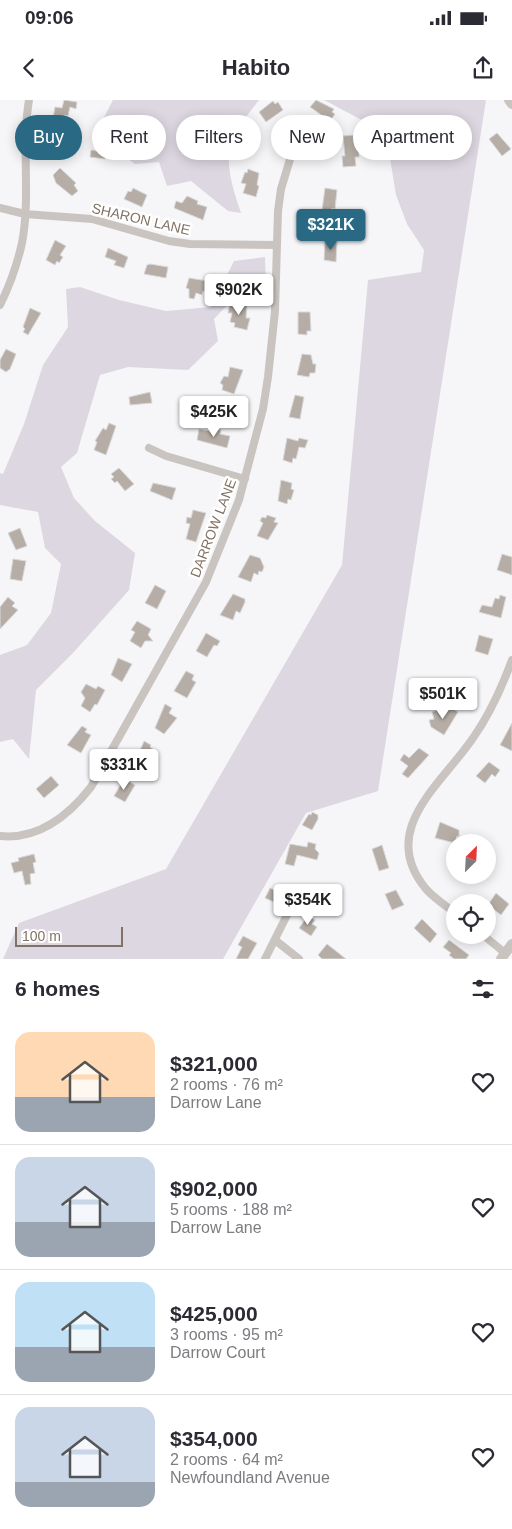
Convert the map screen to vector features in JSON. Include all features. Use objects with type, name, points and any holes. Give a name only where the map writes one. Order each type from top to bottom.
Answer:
[{"type":"street","points":[[0,305],[15,267],[22,242],[25,214],[25,138],[29,100]]},
{"type":"street","points":[[509,100],[512,104]]},
{"type":"street","name":"DARROW LANE","points":[[0,836],[29,833],[53,824],[76,806],[91,787],[206,582],[230,525],[245,479],[262,410],[268,377],[275,311],[281,189],[290,160]]},
{"type":"street","name":"SHARON LANE","points":[[0,208],[25,214],[92,219],[169,241],[190,244],[277,245]]},
{"type":"street","points":[[149,448],[166,456],[245,479]]},
{"type":"street","points":[[446,906],[427,891],[419,880],[410,854],[409,828],[421,804],[473,739],[485,720],[512,660]]},
{"type":"street","points":[[265,959],[293,903]]},
{"type":"street","points":[[275,940],[299,959]]},
{"type":"street","points":[[492,944],[503,956],[512,944]]},
{"type":"shaded area","points":[[113,100],[259,100],[248,115],[176,115],[176,160],[229,160],[230,172],[241,213],[228,211],[191,181],[167,186],[159,162],[135,164],[129,160],[166,160],[166,115],[105,115]]},
{"type":"shaded area","points":[[324,100],[486,100],[378,791],[306,813],[223,959],[3,959],[19,923],[166,869],[342,565],[368,280],[421,272],[424,250],[407,224],[396,195],[390,160],[472,160],[472,115],[353,115]]},
{"type":"shaded area","points":[[265,257],[266,287],[246,285],[214,319],[218,341],[188,370],[128,367],[100,375],[77,453],[61,467],[74,498],[95,521],[135,553],[129,590],[73,653],[36,690],[29,759],[13,739],[0,742],[0,655],[27,645],[51,613],[61,564],[45,548],[38,512],[0,505],[0,473],[3,474],[24,424],[43,365],[68,327],[66,289],[80,287],[119,300],[166,311],[211,307],[234,261]]},
{"type":"building","points":[[64,100],[77,102],[76,109],[70,107],[68,115],[54,115],[55,107],[62,108]]},
{"type":"building","points":[[316,100],[334,109],[332,112],[335,114],[321,115],[310,107]]},
{"type":"building","points":[[273,101],[275,104],[278,102],[283,110],[276,115],[271,115],[271,118],[266,122],[259,112]]},
{"type":"building","points":[[497,133],[511,149],[502,156],[489,139]]},
{"type":"building","points":[[353,135],[353,160],[355,160],[356,166],[343,167],[343,156],[345,156],[343,136]]},
{"type":"building","points":[[60,168],[76,183],[74,185],[78,191],[72,196],[56,183],[53,175]]},
{"type":"building","points":[[248,169],[259,173],[257,185],[259,186],[256,197],[243,193],[246,184],[241,183]]},
{"type":"building","points":[[133,188],[147,195],[142,207],[124,199],[128,191],[131,192]]},
{"type":"building","points":[[325,188],[337,190],[335,209],[332,208],[331,212],[322,210]]},
{"type":"building","points":[[187,196],[198,201],[197,204],[207,207],[203,220],[174,208],[176,201],[182,203]]},
{"type":"building","points":[[332,239],[337,240],[336,262],[324,260],[325,240],[331,241]]},
{"type":"building","points":[[55,240],[66,246],[60,255],[63,257],[55,265],[46,260]]},
{"type":"building","points":[[108,248],[128,257],[124,268],[114,265],[116,261],[105,257]]},
{"type":"building","points":[[147,265],[168,267],[166,278],[144,274]]},
{"type":"building","points":[[189,278],[214,282],[211,294],[203,291],[202,295],[196,293],[194,299],[189,298],[189,289],[186,288]]},
{"type":"building","points":[[230,303],[247,305],[246,318],[250,318],[247,330],[234,327],[235,323],[230,322],[232,313],[228,313]]},
{"type":"building","points":[[30,308],[41,313],[28,335],[23,332],[25,329],[23,327]]},
{"type":"building","points":[[298,312],[310,312],[311,331],[307,331],[307,335],[298,334]]},
{"type":"building","points":[[6,349],[16,354],[10,369],[6,372],[0,368],[0,360]]},
{"type":"building","points":[[302,354],[311,355],[313,364],[316,364],[315,373],[310,373],[309,377],[297,375]]},
{"type":"building","points":[[230,367],[243,370],[234,394],[222,390],[223,385],[220,383],[224,376],[228,377]]},
{"type":"building","points":[[150,392],[152,403],[130,405],[129,397]]},
{"type":"building","points":[[295,395],[304,397],[300,419],[289,417]]},
{"type":"building","points":[[109,423],[116,426],[106,455],[94,450],[97,442],[95,441],[103,428],[106,430]]},
{"type":"building","points":[[199,429],[215,432],[215,429],[221,430],[220,434],[230,436],[227,448],[197,440]]},
{"type":"building","points":[[287,438],[298,441],[299,438],[308,440],[305,448],[299,447],[296,459],[293,458],[292,463],[283,460]]},
{"type":"building","points":[[119,468],[134,484],[125,491],[117,481],[115,483],[111,479],[114,477],[111,474]]},
{"type":"building","points":[[281,480],[292,483],[291,489],[294,490],[291,500],[288,499],[287,504],[278,501]]},
{"type":"building","points":[[153,483],[176,488],[172,500],[150,491]]},
{"type":"building","points":[[193,510],[206,513],[196,542],[186,539],[190,524],[186,523],[187,517],[191,518]]},
{"type":"building","points":[[267,515],[276,518],[274,522],[278,523],[268,540],[257,536],[263,523],[260,521],[262,517],[266,518]]},
{"type":"building","points":[[20,528],[27,546],[16,550],[8,533]]},
{"type":"building","points":[[502,554],[512,557],[512,575],[497,570]]},
{"type":"building","points":[[250,555],[260,558],[264,567],[262,572],[259,571],[258,575],[254,573],[251,582],[238,577]]},
{"type":"building","points":[[13,559],[26,561],[22,581],[10,579]]},
{"type":"building","points":[[155,585],[166,591],[157,609],[145,603]]},
{"type":"building","points":[[233,594],[245,599],[245,602],[240,613],[236,611],[233,620],[220,615]]},
{"type":"building","points":[[500,595],[506,597],[501,618],[479,612],[482,605],[492,607],[495,598],[499,599]]},
{"type":"building","points":[[8,597],[15,603],[12,606],[18,610],[0,629],[0,607]]},
{"type":"building","points":[[137,621],[151,629],[148,635],[153,641],[145,641],[141,648],[130,641],[135,632],[131,630]]},
{"type":"building","points":[[206,633],[220,641],[217,646],[214,645],[207,657],[196,651]]},
{"type":"building","points":[[479,635],[493,639],[488,655],[475,651]]},
{"type":"building","points":[[118,658],[132,664],[122,682],[111,675]]},
{"type":"building","points":[[186,671],[194,675],[192,680],[196,682],[187,698],[174,691]]},
{"type":"building","points":[[464,678],[475,684],[467,698],[456,691]]},
{"type":"building","points":[[86,684],[96,689],[98,686],[105,690],[97,705],[95,704],[90,712],[81,706],[85,698],[81,692]]},
{"type":"building","points":[[165,704],[172,708],[169,713],[177,718],[164,734],[155,728]]},
{"type":"building","points":[[450,707],[458,712],[444,735],[431,727],[429,720],[434,719],[432,712],[438,710],[445,715]]},
{"type":"building","points":[[512,723],[512,751],[500,745]]},
{"type":"building","points":[[82,726],[87,729],[85,732],[91,735],[81,753],[67,745]]},
{"type":"building","points":[[144,741],[151,745],[150,747],[153,749],[151,753],[154,755],[144,770],[134,765]]},
{"type":"building","points":[[419,748],[429,755],[408,778],[402,774],[408,766],[400,760],[404,754],[409,758]]},
{"type":"building","points":[[489,762],[500,770],[495,777],[492,774],[485,783],[476,776]]},
{"type":"building","points":[[51,776],[59,785],[44,798],[36,789]]},
{"type":"building","points":[[124,779],[135,785],[125,802],[114,796]]},
{"type":"building","points":[[312,812],[318,815],[318,819],[312,830],[302,825]]},
{"type":"building","points":[[440,822],[459,830],[459,834],[446,834],[446,841],[435,838]]},
{"type":"building","points":[[308,842],[316,844],[315,849],[319,853],[317,860],[297,855],[294,866],[285,864],[290,844],[307,847]]},
{"type":"building","points":[[382,845],[389,868],[379,871],[372,849]]},
{"type":"building","points":[[34,854],[36,862],[33,863],[35,873],[30,874],[31,884],[25,885],[22,871],[14,873],[11,863],[19,861],[18,858]]},
{"type":"building","points":[[270,888],[278,892],[276,903],[265,898]]},
{"type":"building","points":[[396,890],[404,905],[392,910],[385,894]]},
{"type":"building","points":[[495,894],[509,904],[501,915],[496,911]]},
{"type":"building","points":[[308,916],[315,920],[312,924],[317,927],[311,936],[299,928]]},
{"type":"building","points":[[422,919],[437,934],[430,943],[414,928]]},
{"type":"building","points":[[243,936],[257,943],[248,959],[236,959],[242,947],[238,945]]},
{"type":"building","points":[[327,944],[346,959],[322,959],[318,955]]},
{"type":"building","points":[[446,944],[454,944],[469,955],[466,959],[454,959],[449,955],[451,953],[443,947]]}]
